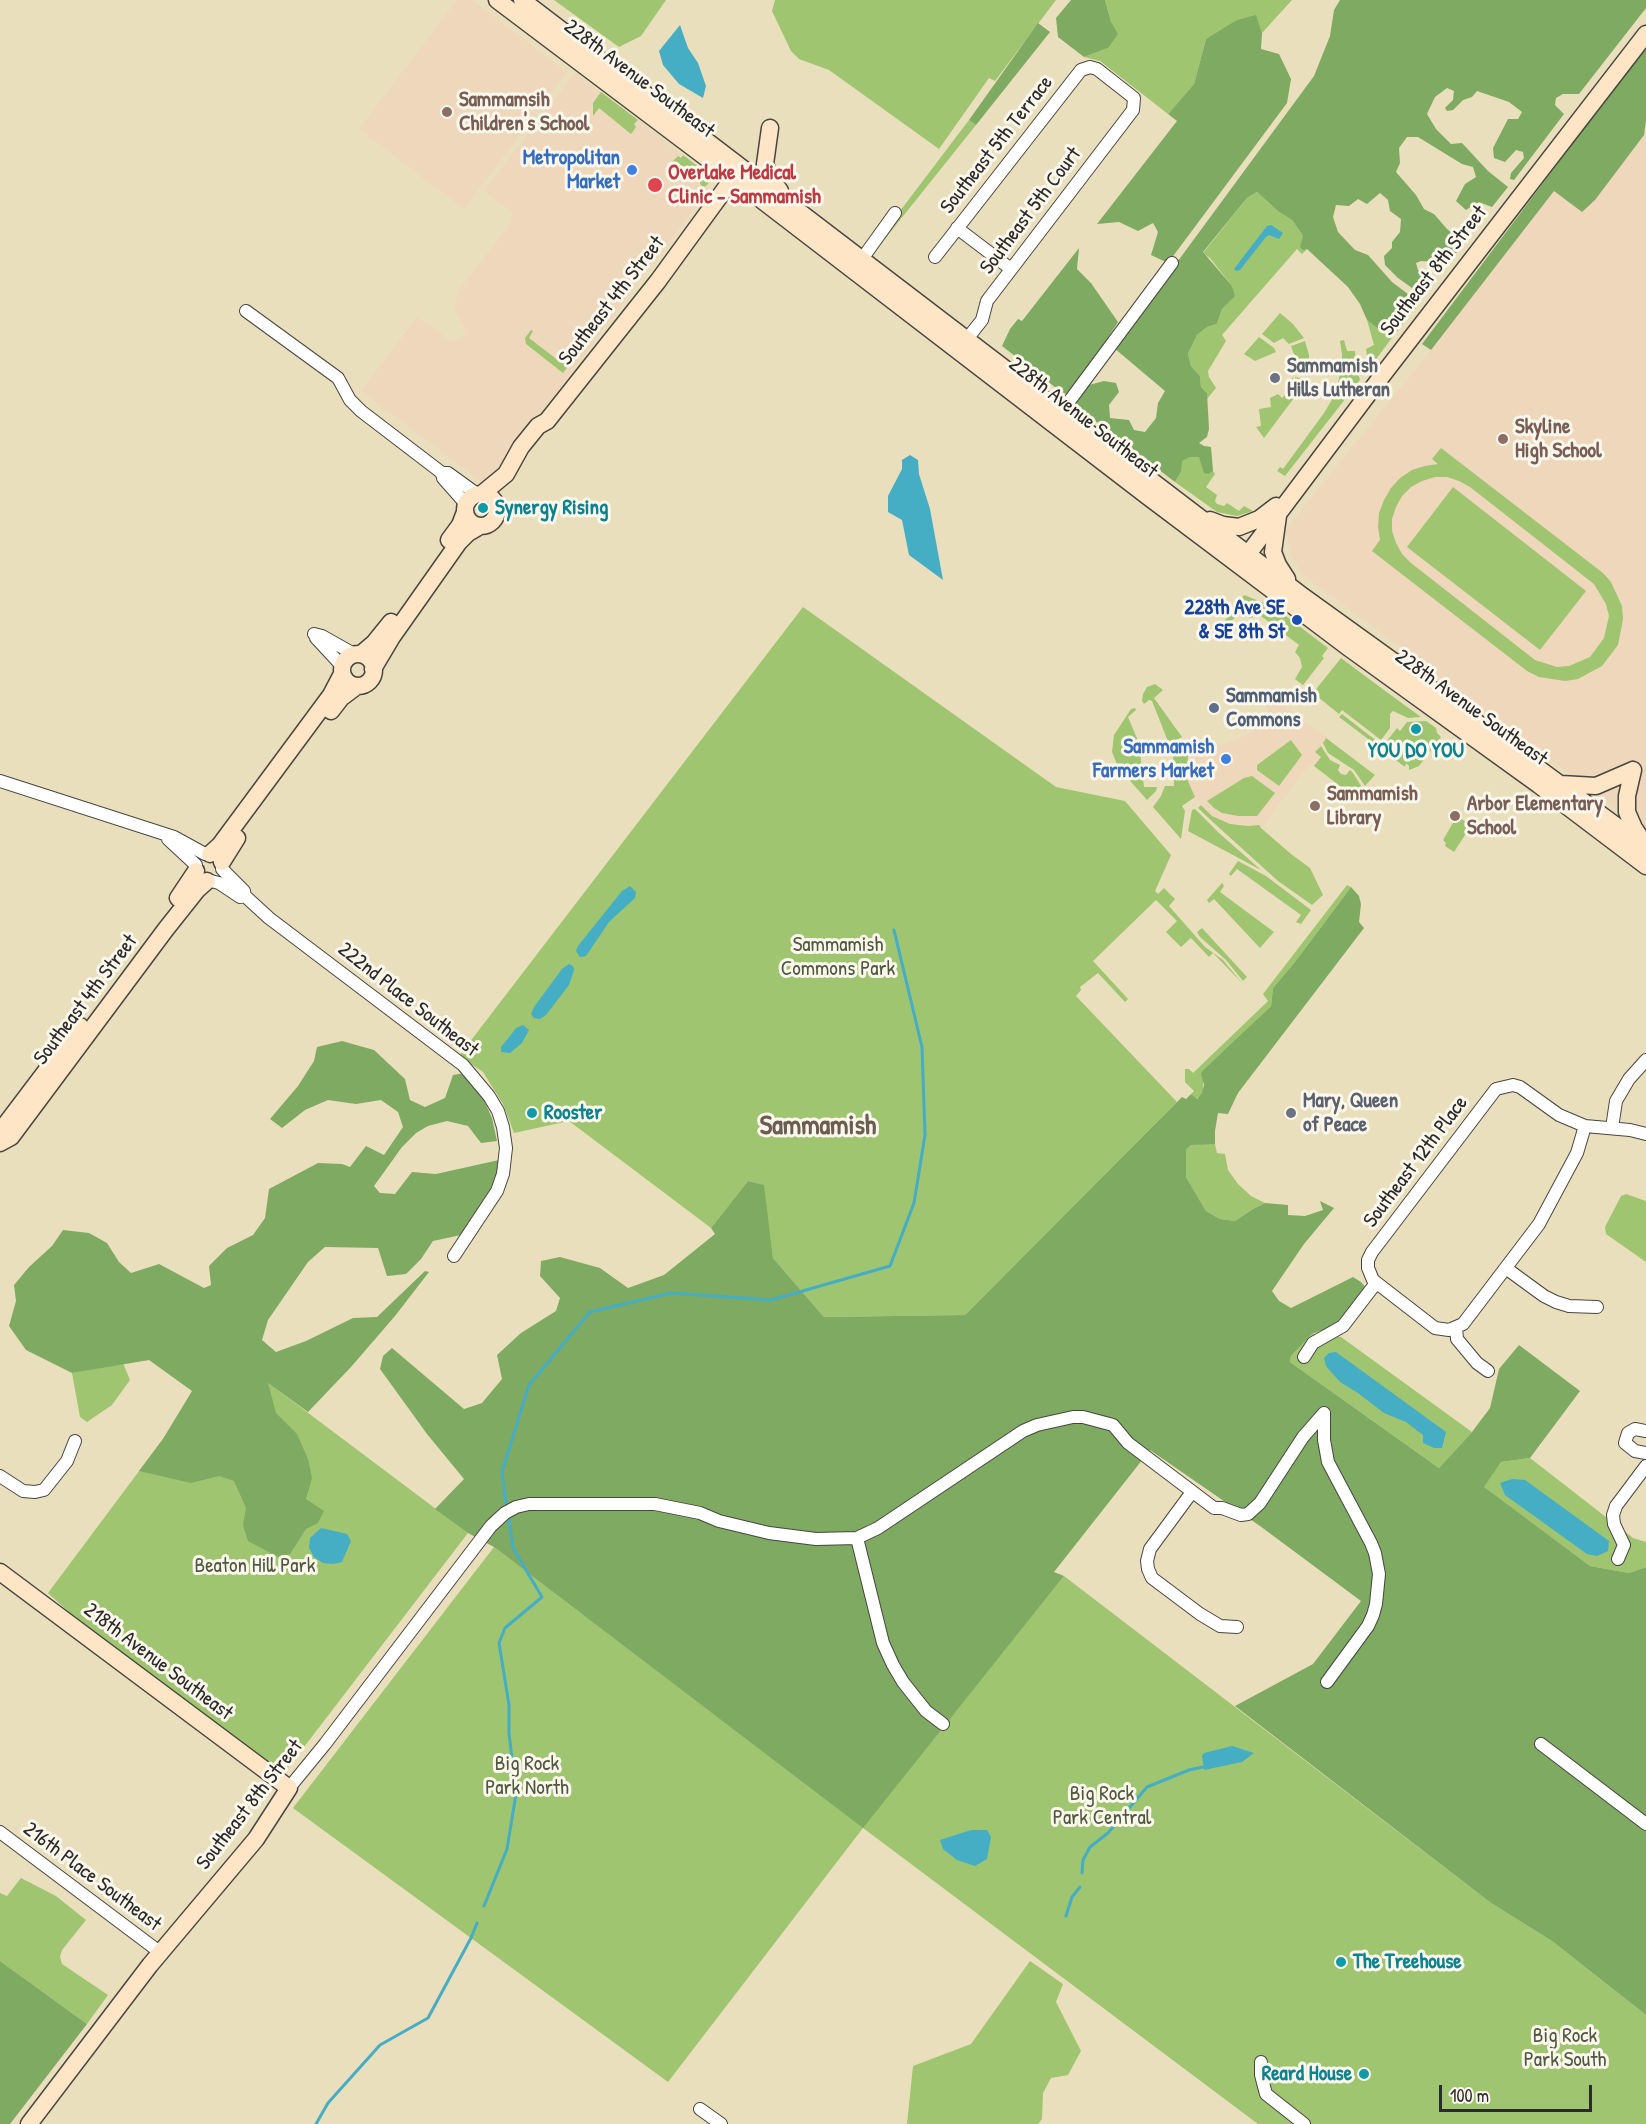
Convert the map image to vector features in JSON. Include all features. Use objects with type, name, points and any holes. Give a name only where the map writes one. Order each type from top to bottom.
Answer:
[{"type":"street","name":"228th Avenue Southeast","points":[[496,0],[1244,560],[1304,597],[1646,847]]},
{"type":"street","name":"228th Avenue Southeast","points":[[522,0],[1195,515],[1244,560],[1349,648],[1539,785],[1646,866]]},
{"type":"street","name":"Southeast 8th Street","points":[[1244,560],[1295,490],[1646,34]]},
{"type":"street","name":"Southeast 5th Terrace","points":[[935,257],[1077,74],[1090,67],[1096,69]]},
{"type":"street","name":"Southeast 5th Court","points":[[967,339],[982,320],[987,302],[1133,110],[1134,98],[1096,69]]},
{"type":"street","points":[[770,128],[765,164],[770,177],[783,194],[809,218]]},
{"type":"street","name":"Southeast 4th Street","points":[[0,1143],[11,1137],[196,890],[222,842],[332,695],[350,662],[375,643],[460,525],[473,501],[506,474],[521,447],[538,426],[547,421],[658,281],[733,178]]},
{"type":"street","points":[[862,259],[895,213]]},
{"type":"street","points":[[957,228],[1011,269]]},
{"type":"street","points":[[1062,411],[1172,263]]},
{"type":"street","points":[[246,311],[338,378],[350,400],[361,411],[442,473],[448,473],[473,501],[470,522],[480,526]]},
{"type":"street","name":"Southeast 4th Street","points":[[497,507],[513,478],[546,432],[547,421]]},
{"type":"street","points":[[1195,515],[1223,525],[1244,526],[1265,515],[1295,490]]},
{"type":"street","points":[[374,669],[369,659],[350,662],[348,683],[357,686],[371,679],[392,637],[459,542],[468,533],[480,526],[490,524],[495,519],[497,507],[493,498],[473,501]]},
{"type":"street","points":[[1279,512],[1273,545],[1274,557],[1283,574],[1304,597]]},
{"type":"street","name":"Southeast 4th Street","points":[[0,1137],[2,1129],[159,924],[209,867],[231,846],[338,701],[357,686]]},
{"type":"street","points":[[1561,784],[1596,786],[1633,770],[1627,796],[1627,812],[1646,847]]},
{"type":"street","name":"222nd Place Southeast","points":[[0,781],[174,837],[209,867],[219,883],[240,897],[245,896],[269,918],[463,1065],[489,1096],[498,1111],[506,1148],[503,1174],[497,1191],[454,1256]]},
{"type":"street","points":[[1612,1128],[1616,1101],[1629,1079],[1646,1060]]},
{"type":"street","name":"Southeast 12th Place","points":[[1376,1283],[1369,1274],[1368,1268],[1368,1260],[1372,1252],[1496,1089],[1513,1085],[1520,1087],[1559,1115],[1585,1126]]},
{"type":"street","points":[[1305,1357],[1313,1343],[1343,1326],[1376,1283],[1431,1326],[1452,1329],[1468,1318],[1507,1269],[1551,1205],[1577,1153],[1585,1126],[1630,1130],[1646,1134]]},
{"type":"street","points":[[1507,1269],[1556,1302],[1569,1306],[1597,1307]]},
{"type":"street","points":[[1452,1329],[1457,1339],[1488,1371]]},
{"type":"street","points":[[943,1724],[926,1711],[893,1665],[883,1643],[857,1538],[878,1528],[1023,1431],[1036,1425],[1073,1417],[1083,1417],[1113,1425],[1128,1443],[1214,1508],[1222,1508],[1236,1514],[1248,1514],[1260,1503],[1303,1437],[1324,1413],[1324,1440],[1328,1462],[1371,1543],[1379,1574],[1376,1604],[1368,1626],[1327,1682]]},
{"type":"street","points":[[1646,1431],[1635,1429],[1628,1433],[1625,1443],[1635,1451],[1646,1453]]},
{"type":"street","points":[[0,1476],[24,1491],[44,1490],[67,1461],[75,1441]]},
{"type":"street","points":[[1618,1559],[1624,1545],[1614,1524],[1613,1515],[1616,1506],[1646,1466]]},
{"type":"street","points":[[1192,1492],[1150,1549],[1147,1565],[1152,1578],[1200,1614],[1220,1626],[1237,1627]]},
{"type":"street","name":"Southeast 8th Street","points":[[29,2124],[161,1953],[256,1839],[289,1788],[491,1526],[505,1513],[529,1504],[655,1504],[776,1534],[816,1539],[857,1538]]},
{"type":"street","name":"218th Avenue Southeast","points":[[0,1572],[289,1788]]},
{"type":"street","points":[[1541,1744],[1646,1824]]},
{"type":"street","name":"216th Place Southeast","points":[[0,1832],[161,1953]]},
{"type":"street","points":[[1261,2062],[1261,2075],[1266,2094],[1304,2124]]},
{"type":"street","points":[[700,2109],[721,2124]]},
{"type":"shaded area","points":[[457,0],[472,0],[567,72],[464,209],[359,129]]},
{"type":"shaded area","points":[[575,73],[708,174],[711,180],[709,189],[486,485],[361,391],[417,317],[452,342],[464,335],[465,329],[454,307],[456,300],[462,286],[511,223],[512,212],[484,191]]},
{"type":"shaded area","name":"Skyline High School","points":[[1646,120],[1646,831],[1302,574],[1292,557],[1286,533],[1287,528],[1431,350],[1554,191],[1582,212],[1644,135]]},
{"type":"shaded area","name":"Sammamish Farmers Market","points":[[1271,693],[1281,704],[1327,737],[1316,752],[1321,757],[1314,766],[1311,764],[1304,771],[1261,828],[1257,825],[1230,824],[1212,816],[1195,797],[1187,779],[1186,762],[1188,749],[1228,743],[1249,734],[1265,723],[1272,716],[1261,700]],"holes":[[[1291,740],[1302,755],[1257,770],[1257,765]],[[1252,776],[1238,816],[1222,813],[1208,800],[1244,778]]]},
{"type":"green space","points":[[554,0],[666,0],[641,36],[619,47]]},
{"type":"green space","points":[[775,0],[1056,0],[995,81],[989,78],[939,149],[829,70],[799,59],[791,51],[772,11]]},
{"type":"green space","points":[[1071,0],[1105,0],[1111,22],[1118,34],[1108,48],[1084,57],[1058,37],[1056,18]]},
{"type":"green space","points":[[1105,0],[1292,0],[1262,33],[1255,16],[1206,39],[1194,84],[1168,114],[1100,61],[1084,57],[1108,48],[1111,22]]},
{"type":"green space","points":[[1340,0],[1646,0],[1646,8],[1579,94],[1563,94],[1556,98],[1555,105],[1564,114],[1514,180],[1510,179],[1511,173],[1524,158],[1523,152],[1516,150],[1505,162],[1494,158],[1493,148],[1508,119],[1518,119],[1522,112],[1509,102],[1477,91],[1453,110],[1447,111],[1445,108],[1453,100],[1454,91],[1447,88],[1435,97],[1427,114],[1436,129],[1451,144],[1462,143],[1488,171],[1508,187],[1492,207],[1479,202],[1466,210],[1456,201],[1465,184],[1476,177],[1473,167],[1462,164],[1418,137],[1407,137],[1399,148],[1400,163],[1396,172],[1416,195],[1424,209],[1434,214],[1464,243],[1448,263],[1421,261],[1416,263],[1418,270],[1425,272],[1433,280],[1425,291],[1419,293],[1385,265],[1384,256],[1392,248],[1392,242],[1400,232],[1401,219],[1390,211],[1388,200],[1380,193],[1367,204],[1358,199],[1349,206],[1336,205],[1333,217],[1338,232],[1355,250],[1368,255],[1392,282],[1416,300],[1418,305],[1394,335],[1389,337],[1367,320],[1360,304],[1348,287],[1307,249],[1303,250],[1300,247],[1303,236],[1292,220],[1279,212],[1257,192],[1247,198],[1203,252],[1232,286],[1235,296],[1222,309],[1217,324],[1207,327],[1197,335],[1188,354],[1191,366],[1200,376],[1201,387],[1207,393],[1209,429],[1207,437],[1199,443],[1211,447],[1213,471],[1209,474],[1204,473],[1199,457],[1190,457],[1182,461],[1181,472],[1175,482],[1078,408],[1076,401],[1089,385],[1104,381],[1116,383],[1119,392],[1109,405],[1110,418],[1129,420],[1134,430],[1145,432],[1156,418],[1158,403],[1165,391],[1114,348],[1314,76],[1330,36],[1334,10]]},
{"type":"green space","points":[[1256,15],[1262,33],[1261,49],[1279,54],[1291,79],[1287,103],[1168,263],[1151,255],[1158,232],[1153,223],[1138,231],[1119,222],[1097,224],[1177,121],[1168,114],[1194,84],[1206,39],[1237,20]]},
{"type":"green space","points":[[1038,23],[1050,32],[976,125],[969,120]]},
{"type":"green space","points":[[1646,46],[1644,135],[1595,200],[1582,212],[1554,191],[1431,350],[1422,344]]},
{"type":"green space","points":[[601,92],[638,120],[631,134],[599,108],[593,116],[593,103]]},
{"type":"green space","points":[[969,120],[976,125],[884,240],[881,238],[897,215]]},
{"type":"green space","points":[[683,155],[708,174],[711,180],[706,186],[702,187],[672,162],[678,156],[681,158]]},
{"type":"green space","points":[[1257,192],[1279,212],[1292,220],[1303,236],[1307,249],[1302,254],[1297,249],[1222,335],[1226,341],[1208,371],[1216,388],[1207,399],[1207,393],[1201,387],[1200,376],[1191,366],[1188,354],[1197,335],[1207,327],[1217,324],[1222,309],[1234,296],[1232,286],[1210,258],[1203,253],[1247,198]]},
{"type":"green space","points":[[1079,248],[1077,269],[1091,283],[1118,322],[1081,380],[1066,394],[1002,346],[1010,329],[1018,319],[1022,321]]},
{"type":"green space","points":[[1280,313],[1304,338],[1289,344],[1283,338],[1274,343],[1262,334]]},
{"type":"green space","points":[[1367,320],[1389,336],[1394,335],[1371,366],[1366,349],[1374,345]]},
{"type":"green space","points":[[531,330],[533,331],[529,338],[559,361],[563,355],[572,361],[563,373],[526,344],[525,338]]},
{"type":"green space","points":[[1259,337],[1276,352],[1255,361],[1244,354]]},
{"type":"green space","points":[[1344,340],[1347,351],[1355,351],[1360,380],[1285,476],[1277,471],[1280,467],[1283,469],[1336,393],[1342,364],[1340,341]]},
{"type":"green space","points":[[1305,341],[1309,362],[1304,371],[1297,370],[1291,346]]},
{"type":"green space","points":[[1295,377],[1303,379],[1300,390],[1264,438],[1256,427],[1261,426],[1259,409],[1271,407],[1270,398],[1278,394],[1282,398],[1290,390],[1287,386]]},
{"type":"green space","points":[[1441,448],[1603,573],[1611,582],[1622,606],[1623,619],[1618,645],[1602,666],[1578,679],[1565,681],[1539,677],[1527,671],[1372,551],[1380,540],[1379,513],[1391,488],[1412,470],[1438,464],[1432,459]],"holes":[[[1435,477],[1447,477],[1470,487],[1594,584],[1606,604],[1609,616],[1604,638],[1590,657],[1569,666],[1557,667],[1535,660],[1402,554],[1392,531],[1392,519],[1402,496],[1422,481]]]},
{"type":"green space","points":[[1190,457],[1199,457],[1209,474],[1213,471],[1215,474],[1206,487],[1217,495],[1215,501],[1217,504],[1224,506],[1227,503],[1239,511],[1244,506],[1253,511],[1237,516],[1217,512],[1175,482],[1181,472],[1181,461]]},
{"type":"green space","points":[[1453,487],[1586,591],[1540,650],[1407,547]]},
{"type":"green space","points":[[1244,595],[1274,607],[1328,648],[1322,656],[1324,658],[1303,685],[1295,679],[1302,667],[1300,658],[1295,652],[1299,645],[1257,613],[1251,618],[1238,615],[1224,627],[1221,626]]},
{"type":"green space","name":"Sammamish Commons Park","points":[[803,607],[1056,787],[1125,801],[1171,855],[1155,891],[1158,894],[1164,888],[1175,899],[1169,906],[1205,947],[1223,960],[1242,983],[1213,953],[1209,957],[1191,938],[1181,947],[1166,932],[1177,921],[1156,900],[1093,961],[1128,999],[1125,1002],[1098,973],[1080,987],[1081,990],[1076,996],[1177,1102],[965,1315],[824,1317],[773,1258],[763,1185],[748,1181],[711,1228],[569,1121],[514,1133],[503,1104],[483,1072],[459,1056]]},
{"type":"green space","points":[[1341,658],[1421,717],[1408,718],[1393,711],[1390,714],[1390,728],[1381,740],[1342,710],[1339,714],[1313,693]]},
{"type":"green space","points":[[1155,684],[1163,690],[1154,698],[1182,737],[1169,744],[1152,701],[1149,700],[1144,704],[1142,701],[1147,687]]},
{"type":"green space","points":[[1131,709],[1136,710],[1128,717],[1139,743],[1144,787],[1157,787],[1147,800],[1118,767],[1112,752],[1114,735]]},
{"type":"green space","points":[[1342,714],[1383,746],[1397,728],[1400,731],[1407,722],[1426,721],[1436,728],[1441,737],[1419,766],[1409,770],[1406,763],[1405,767],[1339,717]]},
{"type":"green space","points":[[1326,738],[1375,775],[1365,786],[1354,770],[1328,753],[1323,743]]},
{"type":"green space","points":[[1291,740],[1302,755],[1279,786],[1257,770],[1257,765]]},
{"type":"green space","points":[[1321,746],[1330,760],[1340,765],[1338,770],[1341,774],[1346,775],[1350,770],[1353,773],[1363,789],[1360,793],[1358,791],[1354,796],[1314,766],[1321,757],[1315,752]]},
{"type":"green space","points":[[1173,752],[1188,753],[1187,779],[1195,797],[1182,806],[1185,811],[1181,839],[1153,807],[1165,786],[1174,786]]},
{"type":"green space","points":[[1252,776],[1275,793],[1257,816],[1222,813],[1207,801],[1244,778]]},
{"type":"green space","points":[[1201,805],[1212,816],[1230,824],[1259,825],[1310,868],[1323,895],[1312,905],[1278,881],[1198,808]]},
{"type":"green space","points":[[1195,809],[1261,870],[1188,831],[1192,810]]},
{"type":"green space","points":[[1457,816],[1466,822],[1464,826],[1469,829],[1454,852],[1445,846],[1446,843],[1443,840]]},
{"type":"green space","points":[[1238,861],[1266,876],[1311,910],[1301,924],[1296,922],[1301,915],[1237,869],[1231,876],[1229,874]]},
{"type":"green space","points":[[1222,883],[1224,886],[1220,892],[1274,932],[1260,948],[1214,899],[1209,903],[1207,900]]},
{"type":"green space","points":[[1347,885],[1351,887],[1273,988],[1271,1006],[1203,1070],[1203,1093],[1196,1099],[1191,1094],[1194,1091],[1185,1082],[1185,1069],[1193,1073],[1268,1001],[1263,994]]},
{"type":"green space","points":[[1351,887],[1359,896],[1361,904],[1359,922],[1364,928],[1238,1093],[1228,1114],[1218,1113],[1215,1144],[1191,1145],[1186,1150],[1186,1177],[1206,1211],[1220,1219],[1235,1221],[1265,1203],[1288,1205],[1288,1215],[1305,1216],[1323,1210],[1320,1201],[1334,1208],[1304,1244],[1272,1291],[1279,1301],[1291,1308],[1353,1277],[1367,1289],[1341,1323],[1312,1334],[1291,1356],[1290,1362],[1439,1468],[1472,1432],[1490,1408],[1499,1369],[1519,1345],[1580,1391],[1530,1458],[1501,1462],[1484,1487],[1590,1566],[1629,1573],[1646,1567],[1646,2015],[1552,1941],[1491,1903],[1235,1706],[1313,1664],[1361,1601],[1260,1526],[1150,1450],[1054,1572],[1064,1576],[863,1828],[494,1547],[468,1533],[435,1509],[464,1479],[427,1434],[380,1369],[383,1356],[392,1348],[464,1409],[482,1403],[502,1379],[497,1355],[521,1333],[556,1311],[560,1298],[540,1276],[541,1261],[560,1257],[600,1268],[628,1288],[664,1275],[715,1234],[711,1228],[748,1181],[764,1185],[773,1258],[824,1317],[965,1315],[1182,1097],[1186,1099],[1191,1094],[1197,1099],[1204,1085],[1201,1074],[1203,1070],[1271,1006],[1273,988]]},
{"type":"green space","points":[[1202,928],[1247,977],[1243,981],[1226,960],[1200,937],[1197,932]]},
{"type":"green space","points":[[342,1041],[374,1050],[405,1079],[410,1100],[425,1107],[445,1098],[453,1075],[464,1073],[483,1098],[492,1118],[497,1141],[481,1143],[468,1126],[447,1121],[428,1126],[416,1133],[402,1147],[374,1186],[380,1193],[395,1194],[412,1172],[436,1174],[499,1160],[495,1180],[477,1214],[461,1235],[433,1241],[421,1259],[406,1274],[387,1276],[378,1248],[325,1247],[308,1262],[268,1320],[262,1340],[276,1352],[306,1341],[353,1318],[377,1317],[425,1271],[429,1272],[351,1367],[308,1412],[268,1383],[276,1413],[297,1434],[308,1459],[312,1478],[306,1499],[324,1511],[318,1523],[306,1529],[290,1554],[278,1557],[248,1541],[243,1525],[246,1508],[234,1481],[219,1476],[191,1483],[139,1471],[163,1439],[192,1391],[149,1360],[72,1373],[26,1350],[9,1326],[16,1301],[14,1285],[29,1267],[52,1246],[63,1230],[89,1233],[107,1243],[119,1262],[131,1273],[159,1264],[204,1288],[211,1285],[209,1266],[227,1248],[253,1235],[265,1218],[269,1189],[318,1163],[342,1164],[350,1167],[366,1146],[384,1155],[403,1127],[398,1112],[381,1100],[356,1104],[328,1100],[305,1110],[282,1128],[270,1119],[298,1086],[314,1061],[317,1047]]},
{"type":"green space","points":[[1215,1144],[1217,1153],[1225,1154],[1228,1170],[1238,1184],[1251,1196],[1265,1203],[1235,1221],[1220,1219],[1206,1211],[1186,1177],[1186,1150],[1191,1145]]},
{"type":"green space","points":[[1626,1194],[1646,1201],[1646,1262],[1606,1234],[1605,1227],[1621,1196]]},
{"type":"green space","points":[[1312,1334],[1341,1337],[1472,1432],[1439,1468],[1290,1362],[1291,1356]]},
{"type":"green space","name":"Beaton Hill Park","points":[[223,1349],[468,1533],[281,1777],[104,1644],[48,1593],[163,1439],[192,1392]]},
{"type":"green space","points":[[123,1363],[130,1380],[112,1405],[87,1422],[80,1417],[72,1373]]},
{"type":"green space","points":[[1530,1458],[1633,1538],[1646,1542],[1646,1567],[1629,1573],[1590,1566],[1483,1487],[1501,1462]]},
{"type":"green space","points":[[494,1547],[863,1827],[1064,1576],[1491,1903],[1552,1941],[1646,2015],[1646,2124],[1258,2124],[863,1828],[668,2082],[293,1808]]},
{"type":"green space","points":[[21,1878],[56,1896],[86,1920],[62,1950],[60,1957],[62,1964],[108,1995],[87,2024],[0,1961],[0,1893],[7,1896]]},
{"type":"green space","points":[[0,1961],[87,2024],[10,2124],[0,2124]]},
{"type":"green space","points":[[1030,1961],[1063,1984],[1056,2002],[1081,2051],[1068,2075],[1051,2078],[1043,2093],[1042,2119],[1038,2124],[907,2124],[913,2066],[971,2044]]},
{"type":"water","points":[[680,25],[706,86],[703,98],[679,84],[663,65],[659,51]]},
{"type":"water","points":[[1271,225],[1283,233],[1279,239],[1269,235],[1266,237],[1240,270],[1236,271],[1234,269],[1267,226]]},
{"type":"water","points":[[910,455],[918,460],[919,474],[930,509],[943,580],[909,555],[902,520],[888,512],[888,496],[902,469],[902,460]]},
{"type":"water","points":[[630,886],[636,892],[635,898],[609,922],[586,956],[580,957],[576,951],[578,946],[622,891]]},
{"type":"water","points":[[569,964],[574,970],[569,985],[546,1015],[540,1019],[534,1018],[531,1014],[534,1007],[562,969]]},
{"type":"water","points":[[523,1025],[529,1030],[522,1043],[510,1053],[501,1052],[501,1047],[516,1028]]},
{"type":"water","points":[[1336,1352],[1446,1432],[1442,1448],[1434,1448],[1423,1443],[1423,1435],[1406,1422],[1384,1413],[1340,1382],[1326,1366],[1324,1358],[1329,1353]]},
{"type":"water","points":[[1512,1479],[1525,1480],[1609,1541],[1608,1551],[1597,1556],[1587,1554],[1505,1495],[1500,1483]]},
{"type":"water","points":[[321,1528],[347,1534],[351,1541],[342,1562],[323,1563],[314,1557],[309,1548],[310,1538]]},
{"type":"water","points":[[1232,1746],[1254,1753],[1242,1762],[1204,1770],[1202,1756],[1204,1753]]},
{"type":"water","points":[[971,1830],[987,1830],[991,1837],[987,1859],[975,1866],[957,1860],[943,1849],[940,1840]]},
{"type":"waterway","points":[[506,1503],[502,1472],[529,1385],[590,1312],[671,1293],[771,1300],[890,1266],[914,1203],[925,1135],[922,1047],[894,930]]},
{"type":"waterway","points":[[484,1906],[507,1849],[516,1794],[509,1733],[509,1705],[499,1643],[505,1628],[542,1597],[513,1548],[509,1520]]},
{"type":"waterway","points":[[1082,1873],[1083,1860],[1090,1847],[1108,1833],[1147,1787],[1189,1770],[1203,1767]]},
{"type":"waterway","points":[[1066,1916],[1072,1897],[1080,1887]]},
{"type":"waterway","points":[[316,2124],[328,2103],[380,2045],[428,2018],[477,1923]]},
{"type":"place","name":"Sammamsih Children's School","points":[[447,112]]},
{"type":"place","name":"Metropolitan Market","points":[[632,170]]},
{"type":"place","name":"Overlake Medical Clinic - Sammamish","points":[[655,185]]},
{"type":"place","name":"Sammamish Hills Lutheran","points":[[1275,378]]},
{"type":"place","name":"Skyline High School","points":[[1503,439]]},
{"type":"place","name":"Synergy Rising","points":[[483,508]]},
{"type":"place","name":"228th Ave SE & SE 8th St","points":[[1297,620]]},
{"type":"place","name":"Sammamish Commons","points":[[1214,708]]},
{"type":"place","name":"YOU DO YOU","points":[[1416,729]]},
{"type":"place","name":"Sammamish Farmers Market","points":[[1226,759]]},
{"type":"place","name":"Sammamish Library","points":[[1315,806]]},
{"type":"place","name":"Arbor Elementary School","points":[[1455,816]]},
{"type":"place","name":"Rooster","points":[[532,1113]]},
{"type":"place","name":"Mary, Queen of Peace","points":[[1291,1113]]},
{"type":"place","name":"The Treehouse","points":[[1341,1962]]},
{"type":"place","name":"Reard House","points":[[1364,2074]]},
{"type":"district","name":"Sammamish","points":[[818,1127]]},
{"type":"park label","name":"Big Rock Park North","points":[[527,1776]]},
{"type":"park label","name":"Big Rock Park Central","points":[[1102,1806]]},
{"type":"park label","name":"Big Rock Park South","points":[[1565,2048]]}]
